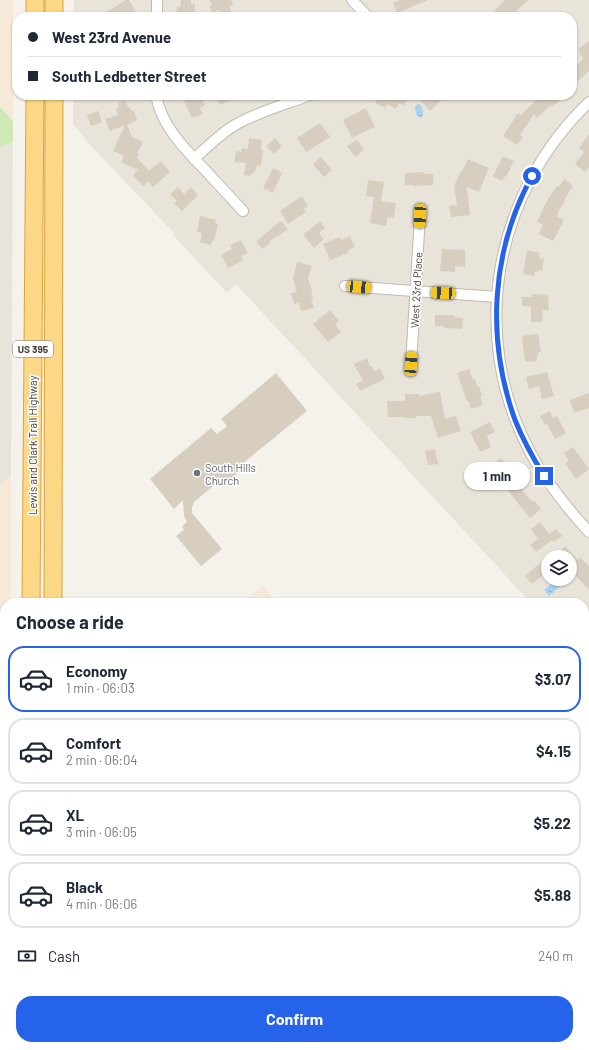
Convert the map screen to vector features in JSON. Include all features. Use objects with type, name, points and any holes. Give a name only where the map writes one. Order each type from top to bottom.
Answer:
[{"type":"highway","points":[[35,0],[35,12]]},
{"type":"highway","points":[[54,0],[54,12]]},
{"type":"highway","name":"Lewis and Clark Trail Highway","points":[[31,598],[35,100]]},
{"type":"highway","name":"Lewis and Clark Trail Highway","points":[[53,598],[54,100]]},
{"type":"street","points":[[156,12],[157,0]]},
{"type":"street","points":[[352,0],[363,12]]},
{"type":"street","points":[[157,100],[169,128],[194,159],[243,211]]},
{"type":"street","points":[[194,159],[225,132],[236,125],[297,100]]},
{"type":"street","points":[[589,102],[569,123],[548,149],[518,205],[506,241],[499,276],[496,318],[498,352],[506,388],[516,421],[544,476],[567,508],[589,532]]},
{"type":"street","name":"West 23rd Place","points":[[411,364],[420,216]]},
{"type":"street","points":[[345,286],[497,297]]},
{"type":"shaded area","points":[[0,0],[13,0],[13,120],[0,106]]},
{"type":"shaded area","points":[[74,0],[589,0],[589,598],[526,598],[236,284],[227,293],[173,235],[174,233],[90,145],[73,124],[73,100],[577,100],[577,12],[74,12]]},
{"type":"shaded area","points":[[0,107],[13,121],[11,477],[0,486]]},
{"type":"shaded area","points":[[11,477],[11,598],[0,598],[0,486]]},
{"type":"shaded area","points":[[263,585],[273,598],[247,598]]},
{"type":"green space","points":[[0,107],[13,121],[13,142],[0,147]]},
{"type":"water","points":[[418,104],[423,110],[423,115],[421,118],[417,116],[415,108]]},
{"type":"water","points":[[549,586],[560,586],[549,596],[544,590]]},
{"type":"building","points":[[126,0],[129,0],[135,10],[132,12],[106,12]]},
{"type":"building","points":[[181,0],[191,0],[191,4],[195,4],[195,12],[176,12],[177,7],[180,7]]},
{"type":"building","points":[[210,0],[231,0],[233,5],[230,6],[231,11],[229,12],[220,12],[219,10],[212,12],[210,6],[212,6]]},
{"type":"building","points":[[400,0],[428,0],[399,12],[397,12],[393,3]]},
{"type":"building","points":[[505,0],[528,0],[515,12],[494,11]]},
{"type":"building","points":[[589,41],[589,71],[577,82],[577,65],[583,59],[578,49]]},
{"type":"building","points":[[125,100],[128,107],[134,111],[137,120],[127,125],[132,137],[143,142],[137,154],[139,154],[137,158],[149,171],[161,161],[170,172],[153,187],[148,181],[143,186],[133,175],[138,170],[121,162],[124,156],[113,151],[125,125],[110,131],[105,119],[118,115],[116,109],[119,107],[118,103]]},
{"type":"building","points":[[183,100],[202,100],[205,105],[200,108],[203,114],[192,118]]},
{"type":"building","points":[[218,100],[232,100],[220,105]]},
{"type":"building","points":[[376,100],[407,100],[404,106],[399,103],[396,109],[387,104],[385,108],[375,103]]},
{"type":"building","points":[[420,100],[442,100],[430,111]]},
{"type":"building","points":[[536,100],[560,100],[552,107],[551,105],[537,118],[534,114],[520,135],[523,137],[517,145],[503,136],[518,113],[521,115]]},
{"type":"building","points":[[366,108],[375,127],[352,138],[343,120]]},
{"type":"building","points":[[98,111],[102,122],[91,126],[87,115]]},
{"type":"building","points":[[320,123],[330,137],[306,152],[297,138]]},
{"type":"building","points":[[589,134],[589,167],[585,172],[575,164],[584,152],[579,148]]},
{"type":"building","points":[[249,138],[262,140],[261,151],[263,149],[261,166],[257,165],[256,170],[250,176],[244,175],[246,163],[234,162],[236,151],[241,152],[242,148],[248,149]]},
{"type":"building","points":[[275,138],[282,146],[274,154],[266,146]]},
{"type":"building","points":[[357,140],[364,150],[355,157],[347,146]]},
{"type":"building","points":[[503,156],[514,161],[506,177],[505,176],[502,181],[493,176]]},
{"type":"building","points":[[321,157],[332,170],[324,177],[313,164]]},
{"type":"building","points":[[468,159],[489,168],[479,192],[467,187],[470,215],[451,217],[449,206],[457,205],[454,186]]},
{"type":"building","points":[[273,168],[282,173],[273,193],[263,188]]},
{"type":"building","points":[[423,172],[424,174],[433,174],[433,185],[405,185],[405,173]]},
{"type":"building","points":[[564,179],[573,186],[559,210],[557,216],[564,220],[553,241],[539,234],[543,225],[537,222],[548,199]]},
{"type":"building","points":[[368,180],[384,182],[381,201],[396,203],[394,218],[388,217],[386,226],[370,223],[374,197],[366,196]]},
{"type":"building","points":[[178,187],[184,194],[191,187],[198,195],[182,211],[174,203],[177,201],[170,194]]},
{"type":"building","points":[[302,196],[308,206],[304,209],[306,212],[288,224],[280,211]]},
{"type":"building","points":[[200,216],[216,220],[215,223],[218,224],[215,237],[210,245],[200,242],[202,233],[197,232]]},
{"type":"building","points":[[282,221],[288,230],[269,241],[271,242],[263,249],[256,242]]},
{"type":"building","points":[[320,221],[325,228],[319,233],[324,239],[314,248],[303,235]]},
{"type":"building","points":[[350,236],[355,247],[347,251],[348,253],[330,260],[323,244],[340,237],[341,240]]},
{"type":"building","points":[[241,240],[248,253],[241,256],[243,261],[228,268],[221,255],[232,249],[230,245]]},
{"type":"building","points":[[442,249],[465,250],[465,267],[455,266],[455,272],[440,271]]},
{"type":"building","points":[[527,250],[540,253],[539,258],[544,259],[542,271],[535,271],[534,276],[523,274]]},
{"type":"building","points":[[297,262],[312,266],[308,278],[312,290],[313,299],[311,300],[314,308],[301,311],[299,303],[294,304],[291,293],[297,292],[293,278]]},
{"type":"building","points":[[532,294],[548,295],[549,310],[543,310],[542,322],[531,322],[531,307],[522,306],[522,297],[532,297]]},
{"type":"building","points":[[330,310],[339,321],[335,324],[341,332],[328,342],[313,324]]},
{"type":"building","points":[[435,315],[452,315],[454,317],[463,318],[462,329],[435,326]]},
{"type":"building","points":[[538,334],[541,352],[538,352],[539,355],[537,355],[537,361],[525,362],[522,336]]},
{"type":"building","points":[[367,358],[374,371],[380,369],[385,379],[360,391],[356,384],[363,381],[354,364]]},
{"type":"building","points":[[469,369],[473,380],[475,379],[477,387],[479,386],[482,396],[480,397],[483,405],[471,409],[457,373]]},
{"type":"building","points":[[547,372],[554,396],[542,399],[539,386],[529,389],[526,377]]},
{"type":"building","name":"South Hills Church","points":[[276,373],[307,411],[241,465],[244,468],[220,487],[217,483],[194,502],[192,513],[222,549],[201,566],[176,536],[184,530],[182,526],[187,522],[184,516],[183,500],[174,509],[150,479],[211,428],[217,434],[227,426],[221,419]]},
{"type":"building","points":[[440,392],[445,419],[456,416],[461,431],[438,438],[431,416],[416,416],[416,418],[388,417],[387,401],[405,401],[405,394],[419,394],[419,396]]},
{"type":"building","points":[[589,393],[589,408],[574,413],[570,400]]},
{"type":"building","points":[[550,411],[553,418],[557,416],[566,433],[555,439],[547,424],[545,425],[540,416]]},
{"type":"building","points":[[490,422],[495,432],[487,436],[491,447],[480,452],[470,432]]},
{"type":"building","points":[[573,447],[589,469],[576,479],[565,463],[569,461],[564,453]]},
{"type":"building","points":[[435,449],[438,464],[428,465],[425,451]]},
{"type":"building","points":[[501,458],[507,466],[505,468],[516,483],[541,509],[530,518],[501,480],[498,482],[496,479],[489,484],[481,473]]},
{"type":"building","points":[[540,522],[549,534],[556,529],[562,536],[554,542],[552,540],[536,552],[530,545],[538,539],[531,529]]},
{"type":"building","points":[[565,546],[569,550],[561,550]]},
{"type":"building","points":[[580,557],[589,566],[589,590],[577,577],[577,559],[578,560]]},
{"type":"building","points":[[540,563],[541,577],[532,584],[525,576]]},
{"type":"place","name":"South Hills Church","points":[[197,473]]},
{"type":"route","points":[[532,176],[518,205],[506,241],[499,276],[496,312],[498,352],[510,404],[522,436],[544,476]]}]
